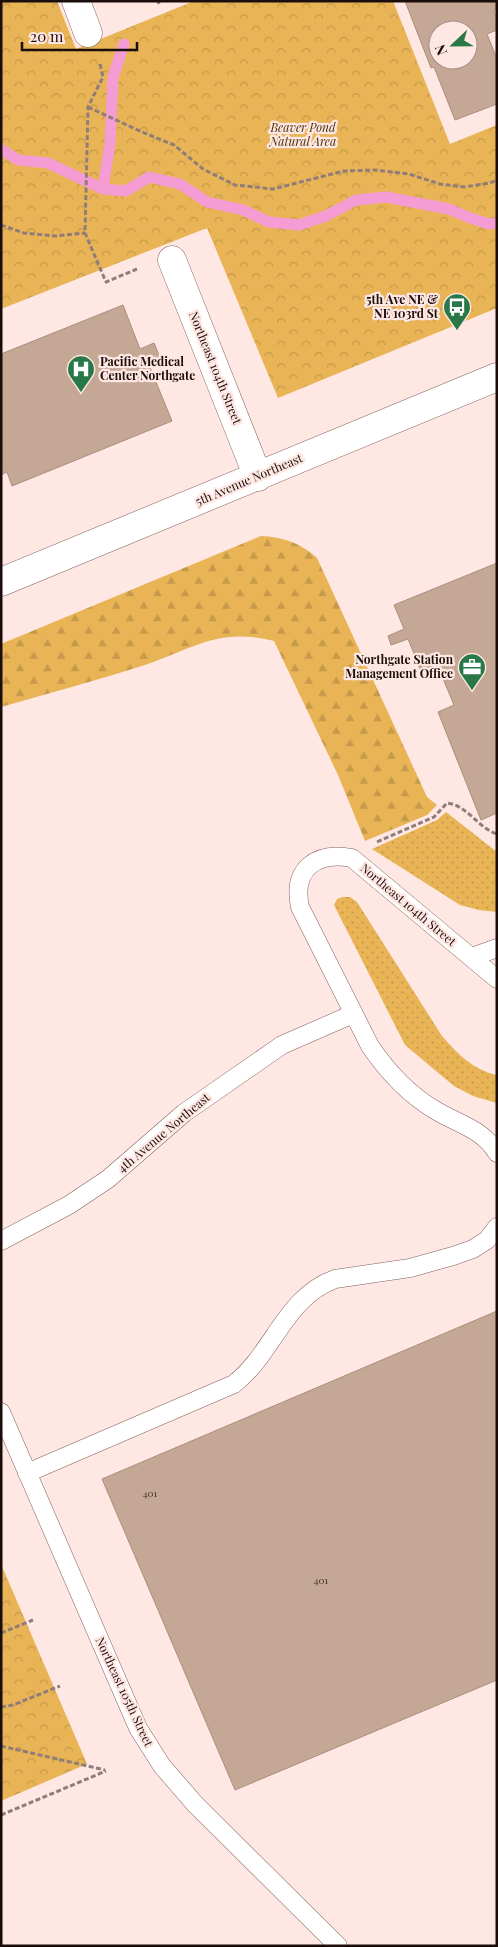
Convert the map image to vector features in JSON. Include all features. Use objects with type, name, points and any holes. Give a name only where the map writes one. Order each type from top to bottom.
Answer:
[{"type":"main road","points":[[76,1],[88,33]]},
{"type":"main road","name":"Northeast 104th Street","points":[[172,260],[258,476]]},
{"type":"main road","name":"5th Avenue Northeast","points":[[1,582],[497,377]]},
{"type":"lane","name":"Northeast 104th Street","points":[[353,1014],[300,907],[298,896],[300,881],[306,869],[312,863],[327,856],[352,858],[497,979]]},
{"type":"lane","points":[[472,958],[497,948]]},
{"type":"lane","points":[[353,1014],[379,1059],[403,1086],[436,1111],[476,1130],[491,1143],[497,1153]]},
{"type":"lane","name":"4th Avenue Northeast","points":[[1,1241],[69,1205],[108,1179],[184,1114],[282,1045],[353,1014]]},
{"type":"lane","points":[[27,1473],[234,1384],[249,1371],[294,1309],[306,1296],[325,1283],[335,1279],[410,1268],[453,1256],[473,1249],[487,1240],[497,1227]]},
{"type":"lane","name":"Northeast 105th Street","points":[[1,1412],[125,1702],[152,1753],[195,1804],[338,1946]]},
{"type":"path","points":[[103,77],[88,107],[85,232],[106,282],[137,269]]},
{"type":"path","points":[[88,107],[142,132],[174,144],[202,169],[235,185],[273,189],[344,171],[368,170],[409,174],[440,184],[464,187],[497,180]]},
{"type":"path","points":[[1,225],[24,234],[56,236],[85,232]]},
{"type":"path","points":[[370,846],[434,817],[448,803],[456,804],[488,831],[497,834]]},
{"type":"path","points":[[1,1633],[32,1620]]},
{"type":"path","points":[[1,1706],[13,1705],[60,1686]]},
{"type":"path","points":[[1,1746],[106,1770],[1,1815]]},
{"type":"green space","name":"Beaver Pond Natural Area","points":[[1,1],[57,1],[76,49],[194,1],[393,1],[450,144],[497,125],[497,308],[278,398],[207,228],[1,309]]},
{"type":"green space","points":[[261,536],[291,542],[305,548],[317,558],[427,797],[437,805],[427,815],[365,841],[338,775],[274,641],[238,636],[207,641],[145,665],[1,707],[1,644]]},
{"type":"green space","points":[[446,812],[497,852],[497,912],[460,905],[372,849],[437,820]]},
{"type":"green space","points":[[350,897],[357,902],[442,1036],[460,1055],[473,1065],[488,1073],[497,1075],[497,1103],[473,1096],[454,1086],[405,1045],[334,905],[337,899]]},
{"type":"green space","points":[[1,1564],[87,1764],[1,1801]]},
{"type":"building","points":[[405,1],[497,1],[497,9],[494,10],[497,18],[497,30],[487,34],[497,59],[497,104],[455,120],[435,70],[478,70],[478,20],[428,20],[428,60]]},
{"type":"building","name":"Pacific Medical Center Northgate","points":[[123,305],[140,349],[154,343],[161,360],[149,365],[172,421],[12,486],[7,472],[1,475],[1,354]]},
{"type":"building","name":"Northgate Station Management Office","points":[[497,563],[497,813],[481,820],[438,712],[454,705],[439,669],[423,676],[408,639],[391,645],[388,636],[404,629],[394,605]]},
{"type":"building","points":[[497,1311],[497,1680],[235,1790],[102,1479]]},
{"type":"waterway","points":[[103,189],[110,143],[113,77],[124,44]]},
{"type":"waterway","points":[[1,149],[18,160],[48,163],[103,189],[126,191],[149,177],[180,184],[207,202],[243,210],[269,222],[299,225],[326,216],[356,200],[386,197],[449,209],[489,224],[497,223]]},
{"type":"place","name":"5th Ave NE & NE 103rd St","points":[[457,331]]},
{"type":"place","name":"Pacific Medical Center Northgate","points":[[81,393]]},
{"type":"place","name":"Northgate Station Management Office","points":[[472,691]]}]
